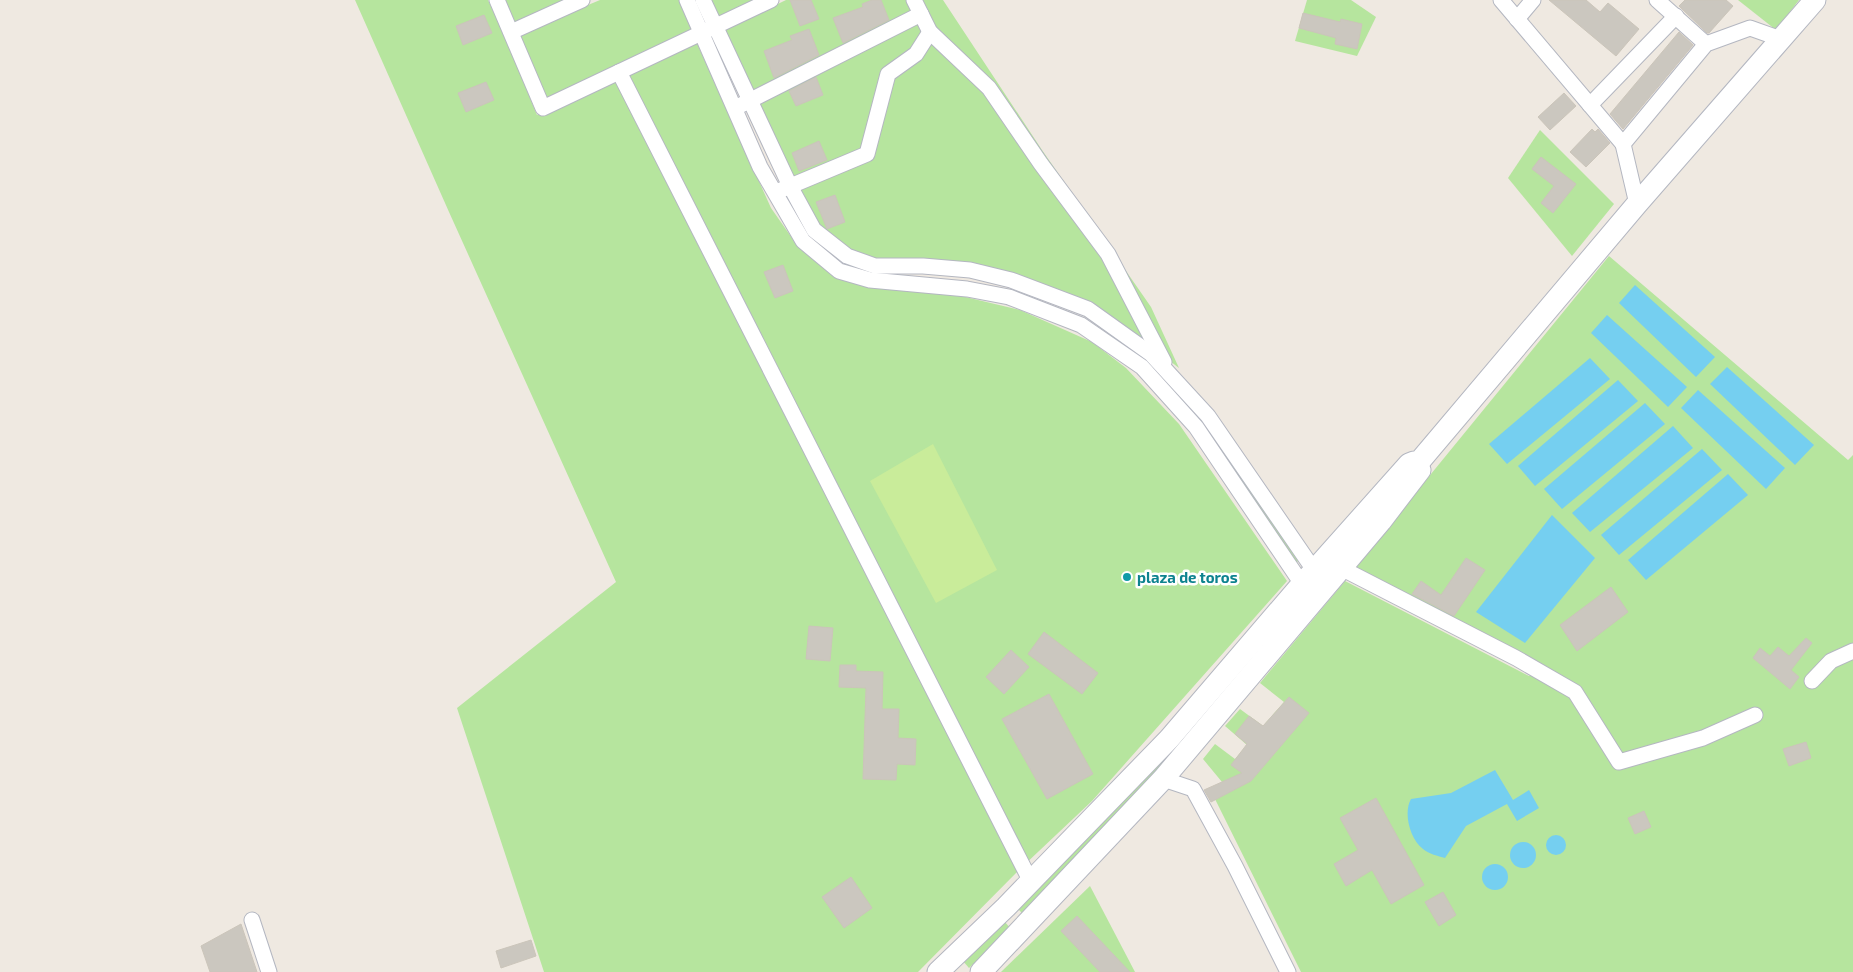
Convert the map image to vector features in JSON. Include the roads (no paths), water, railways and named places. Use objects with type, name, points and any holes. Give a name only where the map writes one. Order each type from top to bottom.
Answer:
[{"type":"main road","points":[[938,972],[1031,882],[1188,718],[1308,577],[1409,464],[1419,462],[1637,204],[1815,0]]},
{"type":"main road","points":[[981,972],[1163,778],[1418,474],[1420,470],[1419,462]]},
{"type":"street","points":[[497,0],[543,108],[772,0]]},
{"type":"street","points":[[511,32],[582,0]]},
{"type":"street","points":[[688,0],[709,30],[750,101],[790,186],[814,230],[847,256],[876,266],[923,266],[970,270],[1012,280],[1088,310],[1151,354],[1208,416],[1308,577]]},
{"type":"street","points":[[703,0],[709,30],[735,108],[760,167],[803,241],[839,271],[870,280],[967,288],[1009,297],[1081,325],[1142,367],[1196,427],[1308,577]]},
{"type":"street","points":[[914,0],[930,32],[989,88],[1108,254],[1169,373]]},
{"type":"street","points":[[1501,0],[1623,144],[1637,204]]},
{"type":"street","points":[[1516,19],[1533,0]]},
{"type":"street","points":[[1658,0],[1706,44]]},
{"type":"street","points":[[735,108],[921,14]]},
{"type":"street","points":[[1590,105],[1676,16]]},
{"type":"street","points":[[1623,144],[1706,44],[1750,28],[1781,39]]},
{"type":"street","points":[[776,193],[867,154],[888,74],[916,54],[930,32]]},
{"type":"street","points":[[619,72],[1031,882]]},
{"type":"street","points":[[1341,568],[1516,658],[1575,692],[1619,762],[1703,738],[1755,715]]},
{"type":"street","points":[[1812,681],[1831,661],[1853,651]]},
{"type":"street","points":[[1163,778],[1192,789],[1235,866],[1288,972]]},
{"type":"street","points":[[252,920],[269,972]]},
{"type":"water","points":[[1635,285],[1715,357],[1696,377],[1619,303]]},
{"type":"water","points":[[1607,315],[1687,387],[1668,407],[1591,333]]},
{"type":"water","points":[[1590,358],[1610,379],[1507,464],[1489,444]]},
{"type":"water","points":[[1727,367],[1814,445],[1795,465],[1710,384]]},
{"type":"water","points":[[1618,380],[1638,401],[1535,486],[1518,466]]},
{"type":"water","points":[[1698,390],[1785,468],[1766,489],[1681,408]]},
{"type":"water","points":[[1645,403],[1665,424],[1562,509],[1544,489]]},
{"type":"water","points":[[1673,426],[1693,448],[1590,532],[1572,513]]},
{"type":"water","points":[[1702,449],[1722,470],[1619,555],[1601,535]]},
{"type":"water","points":[[1728,474],[1748,495],[1646,580],[1628,560]]},
{"type":"water","points":[[1552,515],[1595,558],[1525,643],[1476,612]]},
{"type":"water","points":[[1495,770],[1513,800],[1529,790],[1539,808],[1517,821],[1507,804],[1466,826],[1445,858],[1431,854],[1418,845],[1409,826],[1408,811],[1411,799],[1451,793]]},
{"type":"water","points":[[1556,835],[1563,838],[1566,845],[1563,852],[1556,855],[1549,852],[1546,845],[1549,838]]},
{"type":"water","points":[[1523,842],[1533,845],[1536,855],[1533,865],[1523,868],[1513,865],[1510,855],[1513,845]]},
{"type":"water","points":[[1495,864],[1505,867],[1508,877],[1505,887],[1495,890],[1485,887],[1482,877],[1485,867]]},
{"type":"place","name":"plaza de toros","points":[[1127,577]]}]
